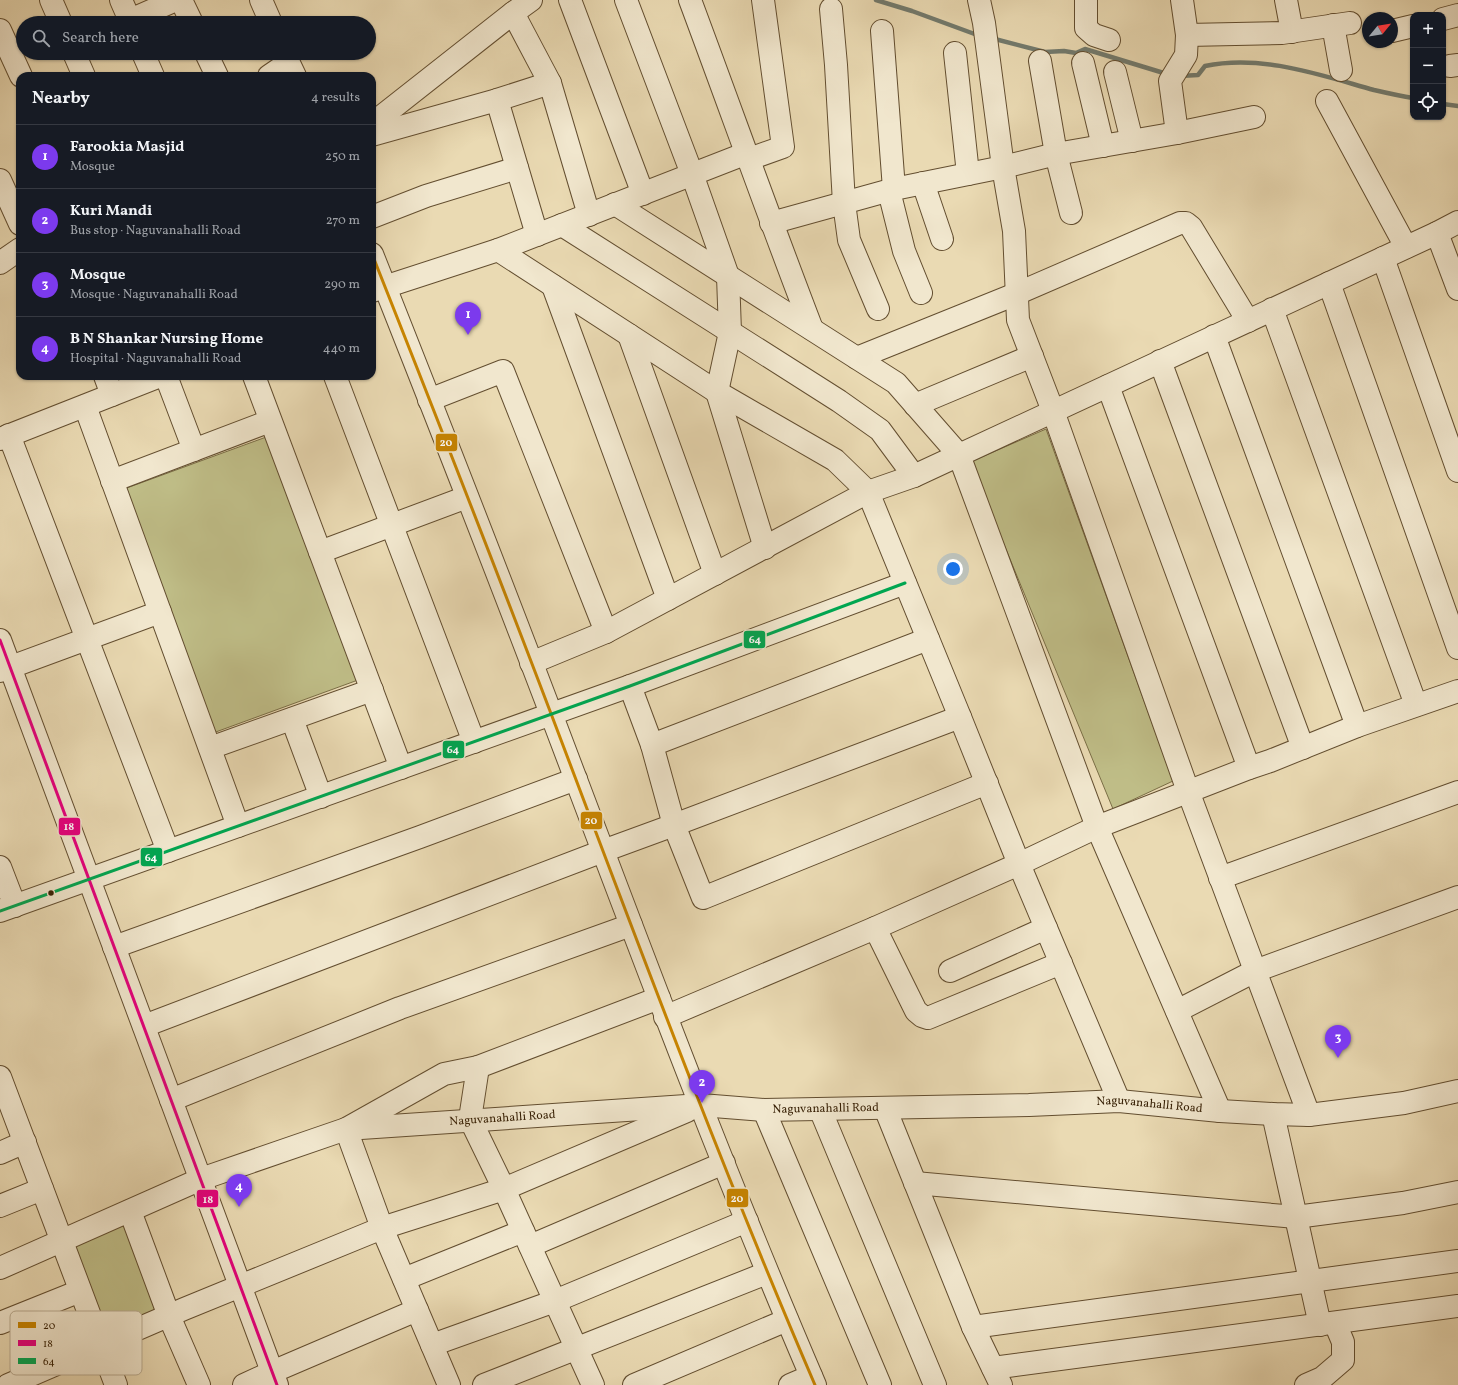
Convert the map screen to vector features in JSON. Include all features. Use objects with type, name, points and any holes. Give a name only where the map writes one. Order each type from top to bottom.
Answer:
[{"type":"street","points":[[51,0],[58,16]]},
{"type":"street","points":[[121,0],[128,16]]},
{"type":"street","points":[[143,16],[176,0]]},
{"type":"street","points":[[181,0],[189,16]]},
{"type":"street","points":[[261,0],[268,16]]},
{"type":"street","points":[[376,121],[531,0]]},
{"type":"street","points":[[570,0],[643,194]]},
{"type":"street","points":[[626,0],[692,174],[728,276],[730,332],[717,392],[766,548]]},
{"type":"street","points":[[690,0],[748,156],[771,223],[812,329]]},
{"type":"street","points":[[378,289],[498,250],[692,174],[748,156],[783,147],[763,0]]},
{"type":"street","points":[[979,0],[990,62],[1003,167],[1014,231],[1018,320],[1053,411],[1188,791],[1309,1115]]},
{"type":"street","points":[[1086,0],[1086,28],[1094,35],[1109,40]]},
{"type":"street","points":[[1177,133],[1170,81],[1186,45],[1182,0]]},
{"type":"street","points":[[1286,0],[1292,32]]},
{"type":"street","points":[[831,9],[836,65],[844,204],[849,240],[878,309]]},
{"type":"street","points":[[513,13],[550,83],[589,215]]},
{"type":"street","points":[[1446,18],[1458,15]]},
{"type":"street","points":[[1186,45],[1292,32],[1342,24],[1341,70]]},
{"type":"street","points":[[1398,30],[1410,27]]},
{"type":"street","points":[[0,30],[19,72]]},
{"type":"street","points":[[882,31],[891,190],[904,251],[921,293]]},
{"type":"street","points":[[955,52],[968,174]]},
{"type":"street","points":[[77,60],[82,72]]},
{"type":"street","points":[[146,60],[151,72]]},
{"type":"street","points":[[209,60],[215,72]]},
{"type":"street","points":[[1040,60],[1056,154],[1071,213]]},
{"type":"street","points":[[1083,63],[1103,146]]},
{"type":"street","points":[[276,72],[289,64]]},
{"type":"street","points":[[1115,72],[1132,141]]},
{"type":"street","points":[[376,134],[497,100],[550,83]]},
{"type":"street","points":[[497,100],[537,235]]},
{"type":"street","points":[[1327,101],[1406,247]]},
{"type":"street","points":[[771,223],[891,190],[1003,167],[1056,154],[1177,133],[1254,117]]},
{"type":"street","points":[[376,215],[426,196],[517,168]]},
{"type":"street","points":[[0,180],[16,215]]},
{"type":"street","points":[[923,183],[942,239]]},
{"type":"street","points":[[615,204],[896,383],[959,455],[1097,827],[1220,1111]]},
{"type":"street","points":[[531,663],[606,632],[766,548],[868,492],[914,476],[1458,222]]},
{"type":"street","points":[[857,358],[1016,294],[1180,223],[1186,223],[1191,227],[1248,321]]},
{"type":"street","points":[[562,225],[839,402],[880,430],[914,476]]},
{"type":"street","points":[[1437,233],[1458,289]]},
{"type":"street","points":[[498,250],[717,392],[835,460],[868,492],[1019,864],[1119,1101]]},
{"type":"street","points":[[0,263],[16,252]]},
{"type":"street","points":[[1383,258],[1458,471]]},
{"type":"street","points":[[376,277],[378,289],[429,400],[552,714],[662,1008],[700,1105],[767,1273],[813,1380],[790,1385]]},
{"type":"street","points":[[1329,283],[1458,648]]},
{"type":"street","points":[[553,286],[668,599]]},
{"type":"street","points":[[1272,310],[1416,705]]},
{"type":"street","points":[[629,335],[715,574]]},
{"type":"street","points":[[1214,336],[1357,726]]},
{"type":"street","points":[[915,405],[1032,356]]},
{"type":"street","points":[[1160,362],[1303,748]]},
{"type":"street","points":[[429,400],[503,371],[606,632]]},
{"type":"street","points":[[140,380],[109,386],[85,406],[5,437],[87,639],[168,851]]},
{"type":"street","points":[[168,380],[194,450]]},
{"type":"street","points":[[255,380],[401,768]]},
{"type":"street","points":[[337,380],[474,742]]},
{"type":"street","points":[[1108,386],[1249,768]]},
{"type":"street","points":[[85,406],[238,826]]},
{"type":"street","points":[[112,481],[270,421]]},
{"type":"street","points":[[320,552],[467,498]]},
{"type":"street","points":[[0,867],[7,909],[630,686],[905,583]]},
{"type":"street","points":[[5,670],[160,612]]},
{"type":"street","points":[[652,745],[928,639]]},
{"type":"street","points":[[0,640],[5,670],[89,879],[274,1378]]},
{"type":"street","points":[[630,686],[652,745],[674,826],[703,898],[987,783]]},
{"type":"street","points":[[210,748],[372,690]]},
{"type":"street","points":[[447,1385],[432,1345],[382,1228],[346,1129],[444,1074],[478,1067],[662,1008],[875,928],[1019,864],[1097,827],[1357,726],[1458,691]]},
{"type":"street","points":[[144,1026],[960,717]]},
{"type":"street","points":[[292,719],[321,797]]},
{"type":"street","points":[[114,947],[412,840],[576,779]]},
{"type":"street","points":[[1220,878],[1458,792]]},
{"type":"street","points":[[1177,1011],[1255,971],[1458,897]]},
{"type":"street","points":[[171,1100],[400,1008],[631,925]]},
{"type":"street","points":[[875,928],[916,1011],[922,1016],[928,1018],[1061,963]]},
{"type":"street","points":[[950,970],[1046,928]]},
{"type":"street","points":[[478,1067],[470,1119],[504,1189],[593,1385]]},
{"type":"street","points":[[1,1085],[25,1142],[88,1311]]},
{"type":"street","name":"Naguvanahalli Road","points":[[0,1268],[201,1179],[346,1129],[470,1119],[700,1105],[764,1110],[1029,1105],[1119,1101],[1220,1111],[1309,1115],[1404,1103],[1458,1091]]},
{"type":"street","points":[[142,1327],[382,1228],[504,1189],[700,1105]]},
{"type":"street","points":[[885,1108],[972,1327],[997,1377],[1327,1324],[1458,1307]]},
{"type":"street","points":[[820,1109],[934,1385]]},
{"type":"street","points":[[764,1110],[880,1385]]},
{"type":"street","points":[[1273,1114],[1310,1281],[1327,1324],[1343,1342],[1343,1360],[1322,1378],[1306,1385]]},
{"type":"street","points":[[0,1154],[25,1142]]},
{"type":"street","points":[[404,1278],[526,1239],[724,1163]]},
{"type":"street","points":[[915,1183],[1296,1217],[1403,1203],[1458,1192]]},
{"type":"street","points":[[0,1206],[42,1189]]},
{"type":"street","points":[[130,1211],[168,1316],[199,1385]]},
{"type":"street","points":[[432,1345],[555,1301],[747,1221]]},
{"type":"street","points":[[972,1327],[1458,1261]]},
{"type":"street","points":[[484,1385],[767,1273]]},
{"type":"street","points":[[30,1311],[80,1291]]},
{"type":"street","points":[[244,1385],[274,1378],[417,1310]]},
{"type":"street","points":[[0,1323],[10,1319]]},
{"type":"street","points":[[634,1385],[787,1320]]},
{"type":"street","points":[[9,1385],[32,1375]]},
{"type":"street","points":[[112,1375],[116,1385]]},
{"type":"shaded area","points":[[1046,429],[1173,781],[1113,809],[970,462]]},
{"type":"shaded area","points":[[269,436],[358,680],[213,733],[124,489]]},
{"type":"shaded area","points":[[125,1224],[159,1311],[142,1318],[142,1311],[97,1311],[70,1245]]},
{"type":"waterway","points":[[876,0],[912,11],[980,36]]},
{"type":"waterway","points":[[991,38],[1045,52],[1064,51],[1076,53],[1085,49],[1167,74]]},
{"type":"waterway","points":[[1180,76],[1198,75],[1205,66],[1226,63],[1269,64],[1410,97]]},
{"type":"waterway","points":[[1446,104],[1458,106]]},
{"type":"transit line","name":"20","points":[[376,264],[500,580],[692,1082],[752,1234],[815,1385]]},
{"type":"transit line","name":"64","points":[[0,911],[630,686],[905,583]]},
{"type":"transit line","name":"18","points":[[0,640],[277,1385]]},
{"type":"place","name":"Farookia Masjid","points":[[468,335]]},
{"type":"place","name":"Mosque","points":[[1338,1058]]},
{"type":"place","name":"Kuri Mandi","points":[[702,1103]]},
{"type":"place","name":"B N Shankar Nursing Home","points":[[239,1207]]}]
